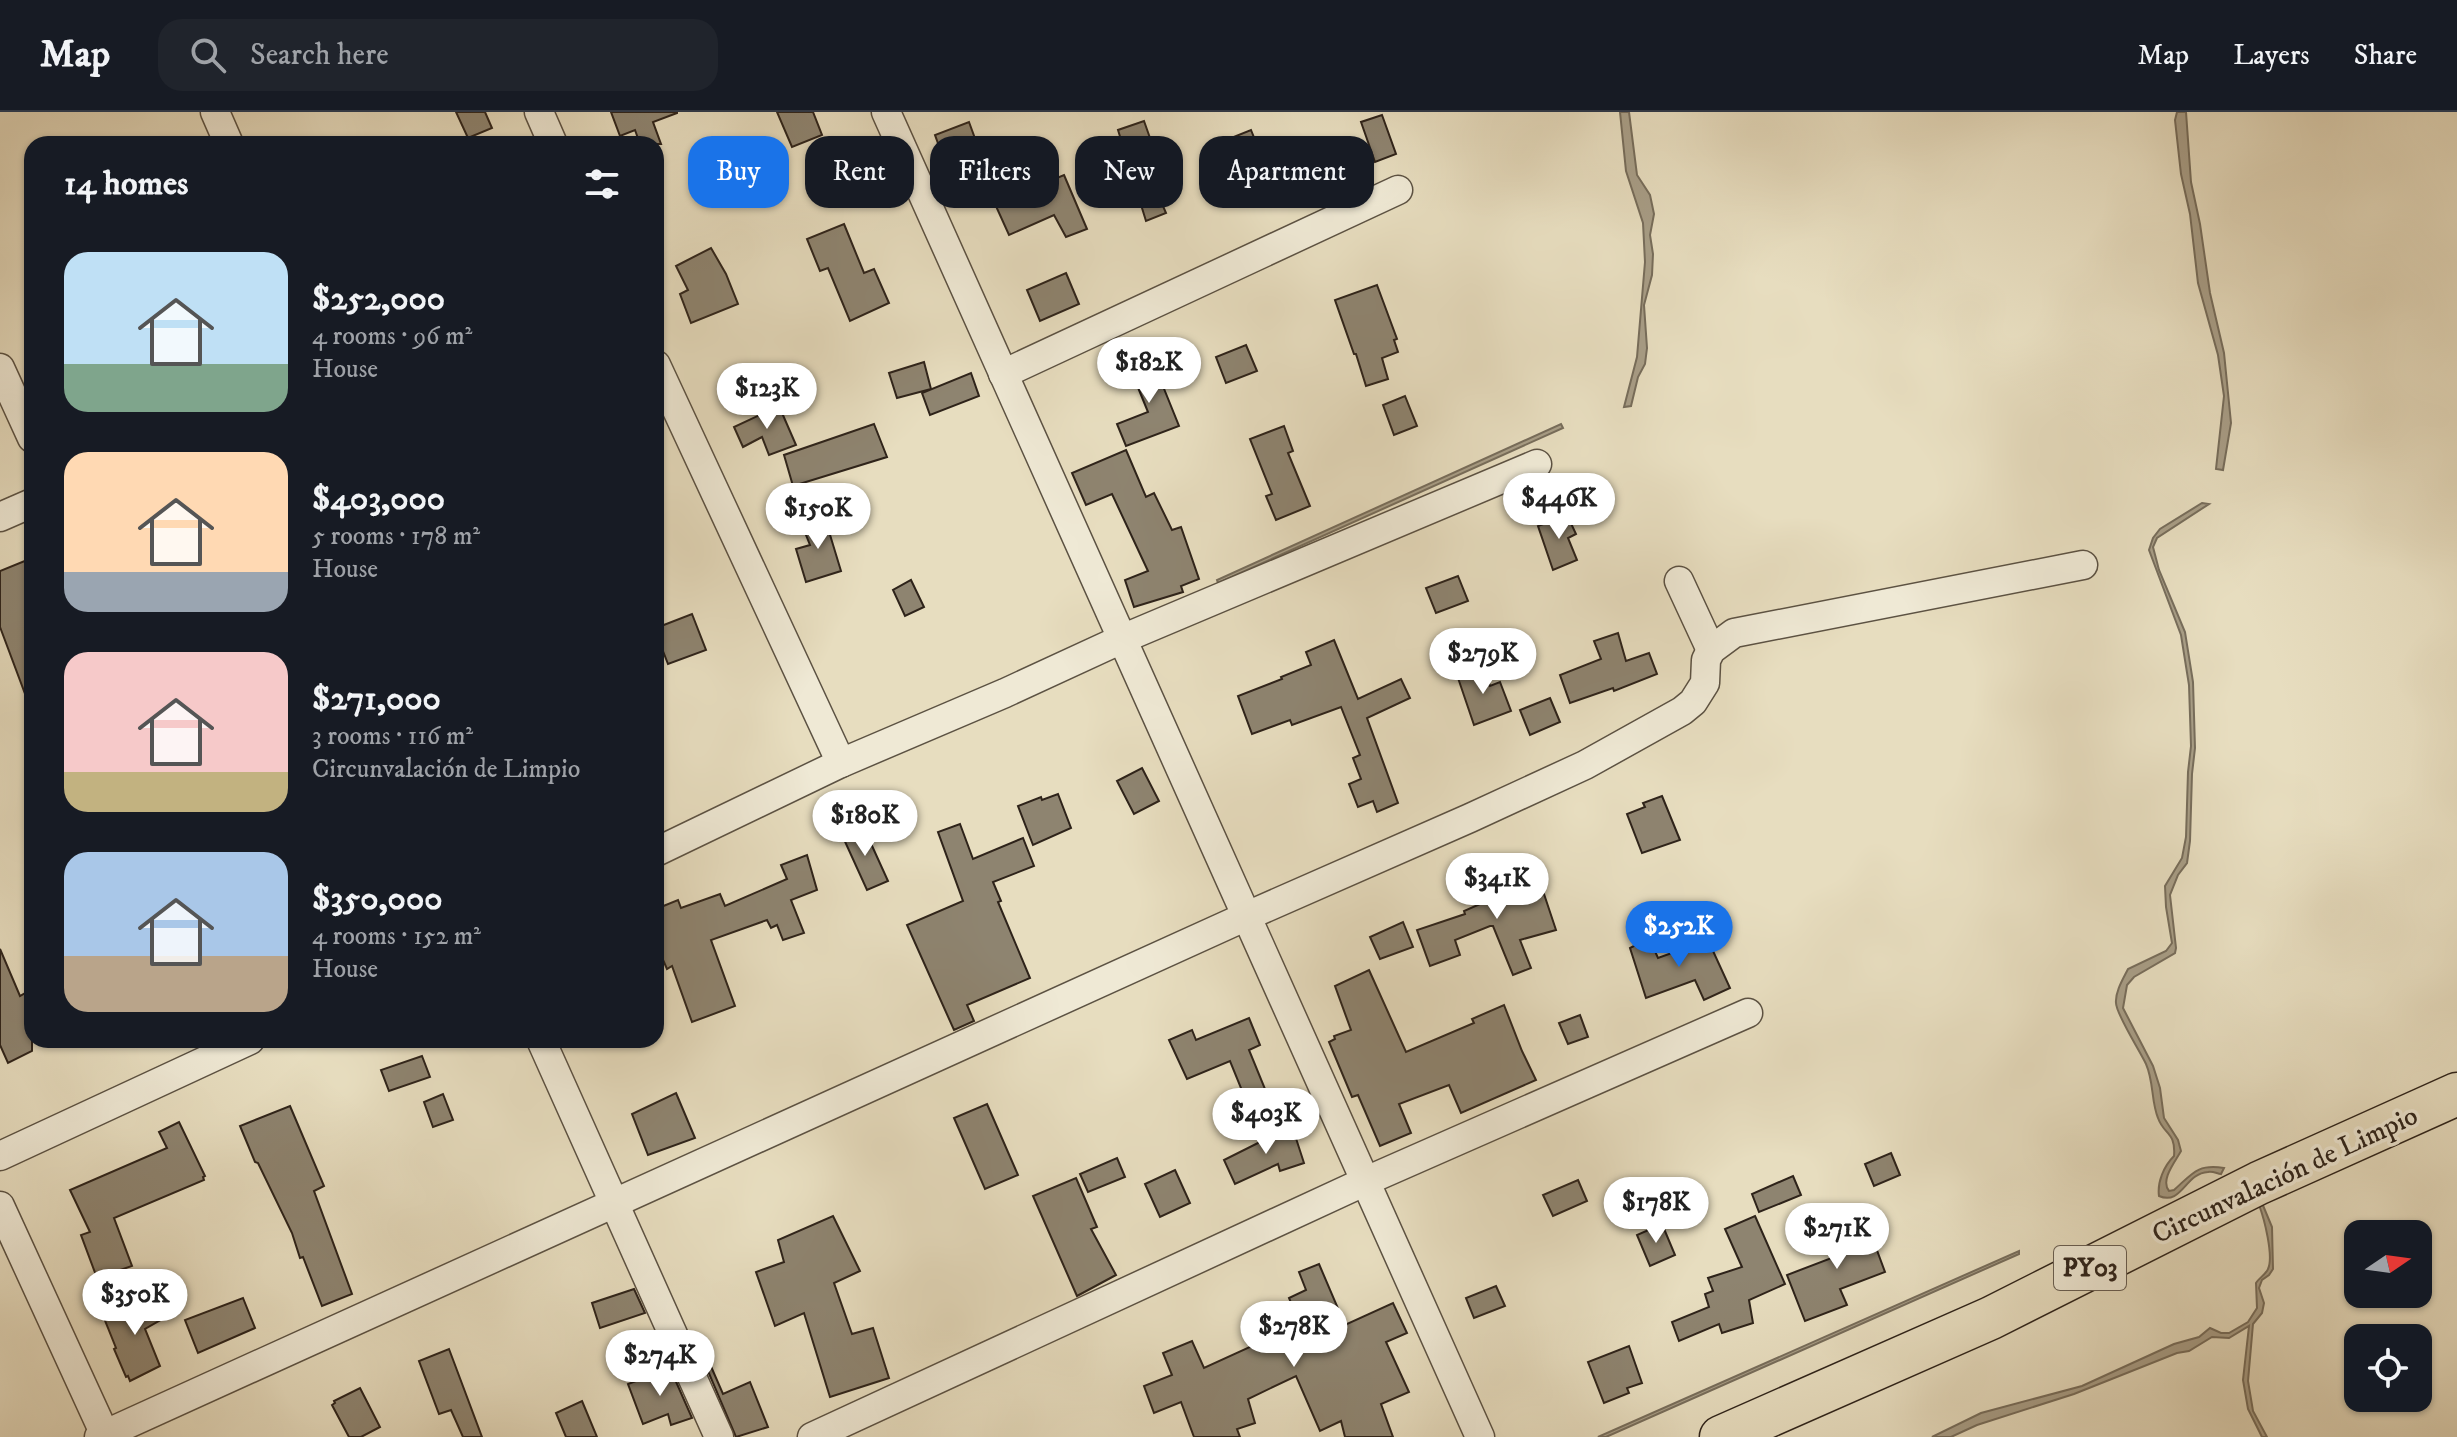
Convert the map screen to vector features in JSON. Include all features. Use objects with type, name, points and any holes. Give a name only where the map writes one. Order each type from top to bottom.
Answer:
[{"type":"highway","name":"Circunvalación de Limpio","points":[[1721,1437],[1991,1318],[2259,1183],[2457,1094]]},
{"type":"street","points":[[215,112],[226,136]]},
{"type":"street","points":[[539,112],[550,136]]},
{"type":"street","points":[[886,112],[1480,1437]]},
{"type":"street","points":[[1003,374],[1398,190]]},
{"type":"street","points":[[0,368],[24,420]]},
{"type":"street","points":[[664,382],[841,763]]},
{"type":"street","points":[[664,848],[841,763],[1122,639],[1537,464]]},
{"type":"street","points":[[0,517],[24,506]]},
{"type":"street","points":[[0,1206],[103,1436],[1585,765],[1693,702],[1705,683],[1706,660],[1711,650],[1724,639],[1748,629],[2083,565]]},
{"type":"street","points":[[1679,581],[1711,650]]},
{"type":"street","points":[[812,1437],[1366,1181],[1748,1013]]},
{"type":"street","points":[[0,1156],[233,1048]]},
{"type":"street","points":[[545,1048],[719,1437]]},
{"type":"shaded area","points":[[1620,112],[1629,112],[1637,175],[1650,195],[1654,214],[1650,235],[1652,275],[1644,305],[1645,364],[1638,377],[1631,406],[1624,407],[1637,357],[1645,262],[1643,223],[1626,171]]},
{"type":"shaded area","points":[[2177,112],[2186,112],[2191,182],[2224,353],[2231,423],[2223,470],[2216,469],[2224,396],[2218,355],[2198,283],[2190,214],[2181,174],[2175,120]]},
{"type":"shaded area","points":[[1561,424],[1563,428],[1218,583],[1217,580]]},
{"type":"shaded area","points":[[2202,503],[2209,504],[2157,538],[2153,547],[2159,570],[2185,632],[2193,682],[2195,748],[2190,841],[2187,863],[2170,895],[2176,948],[2175,953],[2134,977],[2127,985],[2123,1008],[2153,1066],[2164,1118],[2181,1151],[2167,1176],[2169,1191],[2201,1169],[2224,1168],[2221,1174],[2200,1174],[2179,1193],[2167,1198],[2159,1196],[2159,1185],[2164,1169],[2174,1156],[2173,1142],[2158,1118],[2149,1071],[2120,1015],[2116,999],[2128,969],[2166,951],[2172,943],[2165,886],[2182,858],[2186,837],[2191,746],[2189,685],[2181,635],[2149,550],[2160,529]]},
{"type":"shaded area","points":[[2262,1203],[2272,1227],[2273,1269],[2259,1288],[2264,1303],[2262,1313],[2253,1324],[2248,1381],[2253,1411],[2267,1437],[2262,1437],[2248,1409],[2243,1380],[2249,1326],[2229,1338],[2212,1337],[2189,1351],[2074,1394],[1977,1425],[1951,1437],[1932,1437],[1981,1413],[2082,1386],[2174,1344],[2199,1337],[2210,1328],[2229,1333],[2248,1322],[2257,1308],[2256,1283],[2270,1263],[2268,1237],[2259,1205]]},
{"type":"shaded area","points":[[2019,1251],[2019,1254],[1606,1437],[1598,1437]]},
{"type":"building","points":[[456,112],[485,112],[492,128],[467,136]]},
{"type":"building","points":[[611,112],[677,112],[653,122],[658,136],[637,136],[635,130],[620,136]]},
{"type":"building","points":[[777,112],[813,112],[822,135],[805,136],[805,142],[792,147]]},
{"type":"building","points":[[1382,115],[1396,154],[1375,162],[1374,136],[1366,136],[1361,122]]},
{"type":"building","points":[[1144,121],[1149,136],[1120,136],[1118,130]]},
{"type":"building","points":[[969,122],[974,136],[935,136]]},
{"type":"building","points":[[1251,130],[1253,136],[1236,136]]},
{"type":"building","points":[[1064,175],[1075,208],[1078,208],[1087,229],[1066,237],[1054,215],[1009,235],[997,208],[1059,208],[1059,177]]},
{"type":"building","points":[[1142,208],[1164,208],[1166,213],[1146,221]]},
{"type":"building","points":[[844,224],[864,273],[874,269],[889,303],[850,321],[828,268],[820,271],[807,239]]},
{"type":"building","points":[[711,248],[738,304],[691,323],[680,294],[688,290],[676,266]]},
{"type":"building","points":[[1066,273],[1079,304],[1040,321],[1027,290]]},
{"type":"building","points":[[1377,285],[1397,339],[1394,340],[1398,352],[1382,358],[1388,379],[1366,386],[1335,300]]},
{"type":"building","points":[[1246,345],[1257,371],[1226,383],[1216,357]]},
{"type":"building","points":[[1150,354],[1179,426],[1126,446],[1117,424],[1148,412],[1128,363]]},
{"type":"building","points":[[924,362],[931,389],[897,398],[889,373]]},
{"type":"building","points":[[971,373],[979,396],[930,415],[922,393]]},
{"type":"building","points":[[1405,396],[1417,426],[1394,435],[1383,405]]},
{"type":"building","points":[[779,406],[796,445],[769,455],[762,437],[743,447],[734,427]]},
{"type":"building","points":[[874,424],[887,457],[793,486],[784,455]]},
{"type":"building","points":[[1284,426],[1293,451],[1288,453],[1310,506],[1276,520],[1266,496],[1272,494],[1250,439]]},
{"type":"building","points":[[1126,450],[1146,497],[1154,493],[1172,530],[1181,527],[1199,579],[1181,586],[1183,592],[1134,607],[1125,580],[1148,571],[1112,494],[1086,505],[1072,473]]},
{"type":"building","points":[[824,515],[841,571],[806,582],[796,549],[810,545],[802,525]]},
{"type":"building","points":[[1567,515],[1576,534],[1568,538],[1577,560],[1553,570],[1538,526]]},
{"type":"building","points":[[24,561],[24,691],[0,627],[0,571]]},
{"type":"building","points":[[1458,576],[1468,601],[1436,613],[1426,588]]},
{"type":"building","points":[[911,580],[924,607],[905,616],[893,590]]},
{"type":"building","points":[[692,614],[706,650],[668,664],[664,654],[664,625]]},
{"type":"building","points":[[1618,633],[1626,661],[1649,653],[1657,674],[1614,691],[1613,688],[1570,703],[1560,675],[1601,659],[1594,641]]},
{"type":"building","points":[[1334,640],[1358,699],[1401,679],[1410,698],[1367,718],[1398,803],[1377,812],[1373,801],[1358,807],[1349,784],[1361,779],[1353,758],[1360,755],[1341,707],[1292,725],[1290,720],[1252,734],[1238,696],[1311,665],[1306,652]]},
{"type":"building","points":[[1484,666],[1490,686],[1500,682],[1511,711],[1474,725],[1457,675]]},
{"type":"building","points":[[1550,698],[1560,722],[1530,735],[1520,710]]},
{"type":"building","points":[[1142,768],[1159,801],[1134,814],[1117,781]]},
{"type":"building","points":[[1058,794],[1071,828],[1033,845],[1018,806]]},
{"type":"building","points":[[1662,796],[1680,840],[1642,853],[1627,814],[1645,807],[1643,803]]},
{"type":"building","points":[[960,824],[973,859],[1023,838],[1034,866],[993,882],[1001,901],[998,902],[1030,978],[967,1005],[974,1021],[954,1030],[907,925],[963,901],[938,832]]},
{"type":"building","points":[[863,826],[888,881],[867,890],[842,835]]},
{"type":"building","points":[[807,855],[817,890],[791,900],[804,933],[783,940],[777,925],[771,928],[767,920],[711,940],[735,1006],[692,1022],[672,966],[667,969],[664,962],[664,906],[678,900],[681,908],[720,894],[725,906],[787,879],[781,865]]},
{"type":"building","points":[[1533,861],[1556,930],[1520,940],[1531,968],[1513,975],[1493,926],[1455,940],[1460,955],[1430,966],[1417,930],[1465,914],[1464,911],[1512,890],[1505,871]]},
{"type":"building","points":[[1403,922],[1413,947],[1380,959],[1370,937]]},
{"type":"building","points":[[1649,938],[1658,958],[1708,940],[1730,988],[1704,1000],[1695,980],[1646,998],[1630,948]]},
{"type":"building","points":[[0,949],[20,996],[24,994],[24,1048],[32,1048],[32,1051],[8,1063],[0,1045]]},
{"type":"building","points":[[1369,970],[1406,1052],[1474,1023],[1472,1019],[1504,1005],[1536,1080],[1461,1113],[1449,1085],[1399,1104],[1411,1133],[1380,1146],[1358,1095],[1352,1097],[1329,1042],[1335,1039],[1334,1036],[1351,1030],[1335,986]]},
{"type":"building","points":[[1580,1015],[1588,1037],[1568,1044],[1559,1023]]},
{"type":"building","points":[[1249,1018],[1260,1045],[1249,1050],[1265,1089],[1245,1098],[1230,1061],[1187,1079],[1169,1040],[1192,1030],[1196,1040]]},
{"type":"building","points":[[422,1056],[430,1077],[389,1091],[381,1070]]},
{"type":"building","points":[[676,1093],[695,1138],[648,1155],[632,1114]]},
{"type":"building","points":[[443,1094],[453,1120],[433,1127],[424,1102]]},
{"type":"building","points":[[987,1104],[1018,1175],[985,1189],[954,1118]]},
{"type":"building","points":[[290,1106],[324,1186],[314,1191],[352,1294],[322,1306],[303,1257],[300,1258],[292,1233],[240,1126]]},
{"type":"building","points":[[179,1122],[205,1176],[204,1180],[114,1218],[132,1266],[97,1278],[81,1235],[90,1232],[70,1190],[167,1148],[159,1132]]},
{"type":"building","points":[[1292,1126],[1304,1163],[1280,1171],[1278,1164],[1235,1184],[1224,1160]]},
{"type":"building","points":[[1891,1153],[1900,1175],[1874,1186],[1865,1164]]},
{"type":"building","points":[[1117,1158],[1125,1177],[1088,1192],[1080,1174]]},
{"type":"building","points":[[1175,1170],[1190,1203],[1160,1217],[1145,1184]]},
{"type":"building","points":[[1793,1176],[1801,1195],[1759,1212],[1752,1194]]},
{"type":"building","points":[[1076,1178],[1097,1227],[1091,1229],[1116,1275],[1077,1296],[1033,1196]]},
{"type":"building","points":[[1578,1180],[1587,1201],[1553,1216],[1543,1195]]},
{"type":"building","points":[[833,1216],[860,1271],[834,1283],[852,1334],[873,1328],[889,1378],[830,1397],[804,1313],[775,1326],[756,1272],[784,1262],[778,1240]]},
{"type":"building","points":[[1755,1216],[1785,1284],[1749,1300],[1753,1323],[1722,1333],[1719,1324],[1679,1341],[1672,1322],[1709,1307],[1705,1294],[1713,1291],[1708,1278],[1742,1267],[1725,1229]]},
{"type":"building","points":[[1865,1218],[1885,1272],[1840,1289],[1847,1305],[1805,1321],[1787,1275],[1837,1256],[1828,1232]]},
{"type":"building","points":[[1662,1224],[1675,1255],[1650,1266],[1637,1235]]},
{"type":"building","points":[[1319,1264],[1345,1325],[1393,1303],[1407,1333],[1386,1342],[1409,1392],[1381,1404],[1393,1437],[1345,1437],[1341,1421],[1320,1431],[1296,1376],[1248,1399],[1255,1423],[1237,1429],[1240,1437],[1194,1437],[1181,1402],[1154,1413],[1144,1386],[1172,1375],[1163,1353],[1192,1341],[1204,1368],[1272,1337],[1263,1318],[1292,1305],[1289,1298],[1306,1290],[1299,1272]]},
{"type":"building","points":[[1496,1286],[1505,1306],[1474,1318],[1466,1298]]},
{"type":"building","points":[[634,1289],[645,1313],[600,1328],[592,1303]]},
{"type":"building","points":[[155,1295],[164,1318],[145,1329],[160,1366],[130,1381],[114,1349],[104,1318]]},
{"type":"building","points":[[243,1298],[255,1328],[198,1353],[185,1320]]},
{"type":"building","points":[[1629,1346],[1642,1383],[1627,1388],[1629,1393],[1604,1403],[1588,1362]]},
{"type":"building","points":[[449,1349],[482,1437],[463,1437],[451,1410],[439,1414],[419,1361]]},
{"type":"building","points":[[706,1355],[723,1394],[750,1382],[768,1427],[736,1437],[702,1357]]},
{"type":"building","points":[[670,1368],[692,1418],[671,1425],[668,1414],[643,1424],[628,1384]]},
{"type":"building","points":[[360,1388],[380,1427],[361,1437],[349,1437],[332,1405]]},
{"type":"building","points":[[582,1401],[597,1437],[566,1437],[556,1413]]}]
